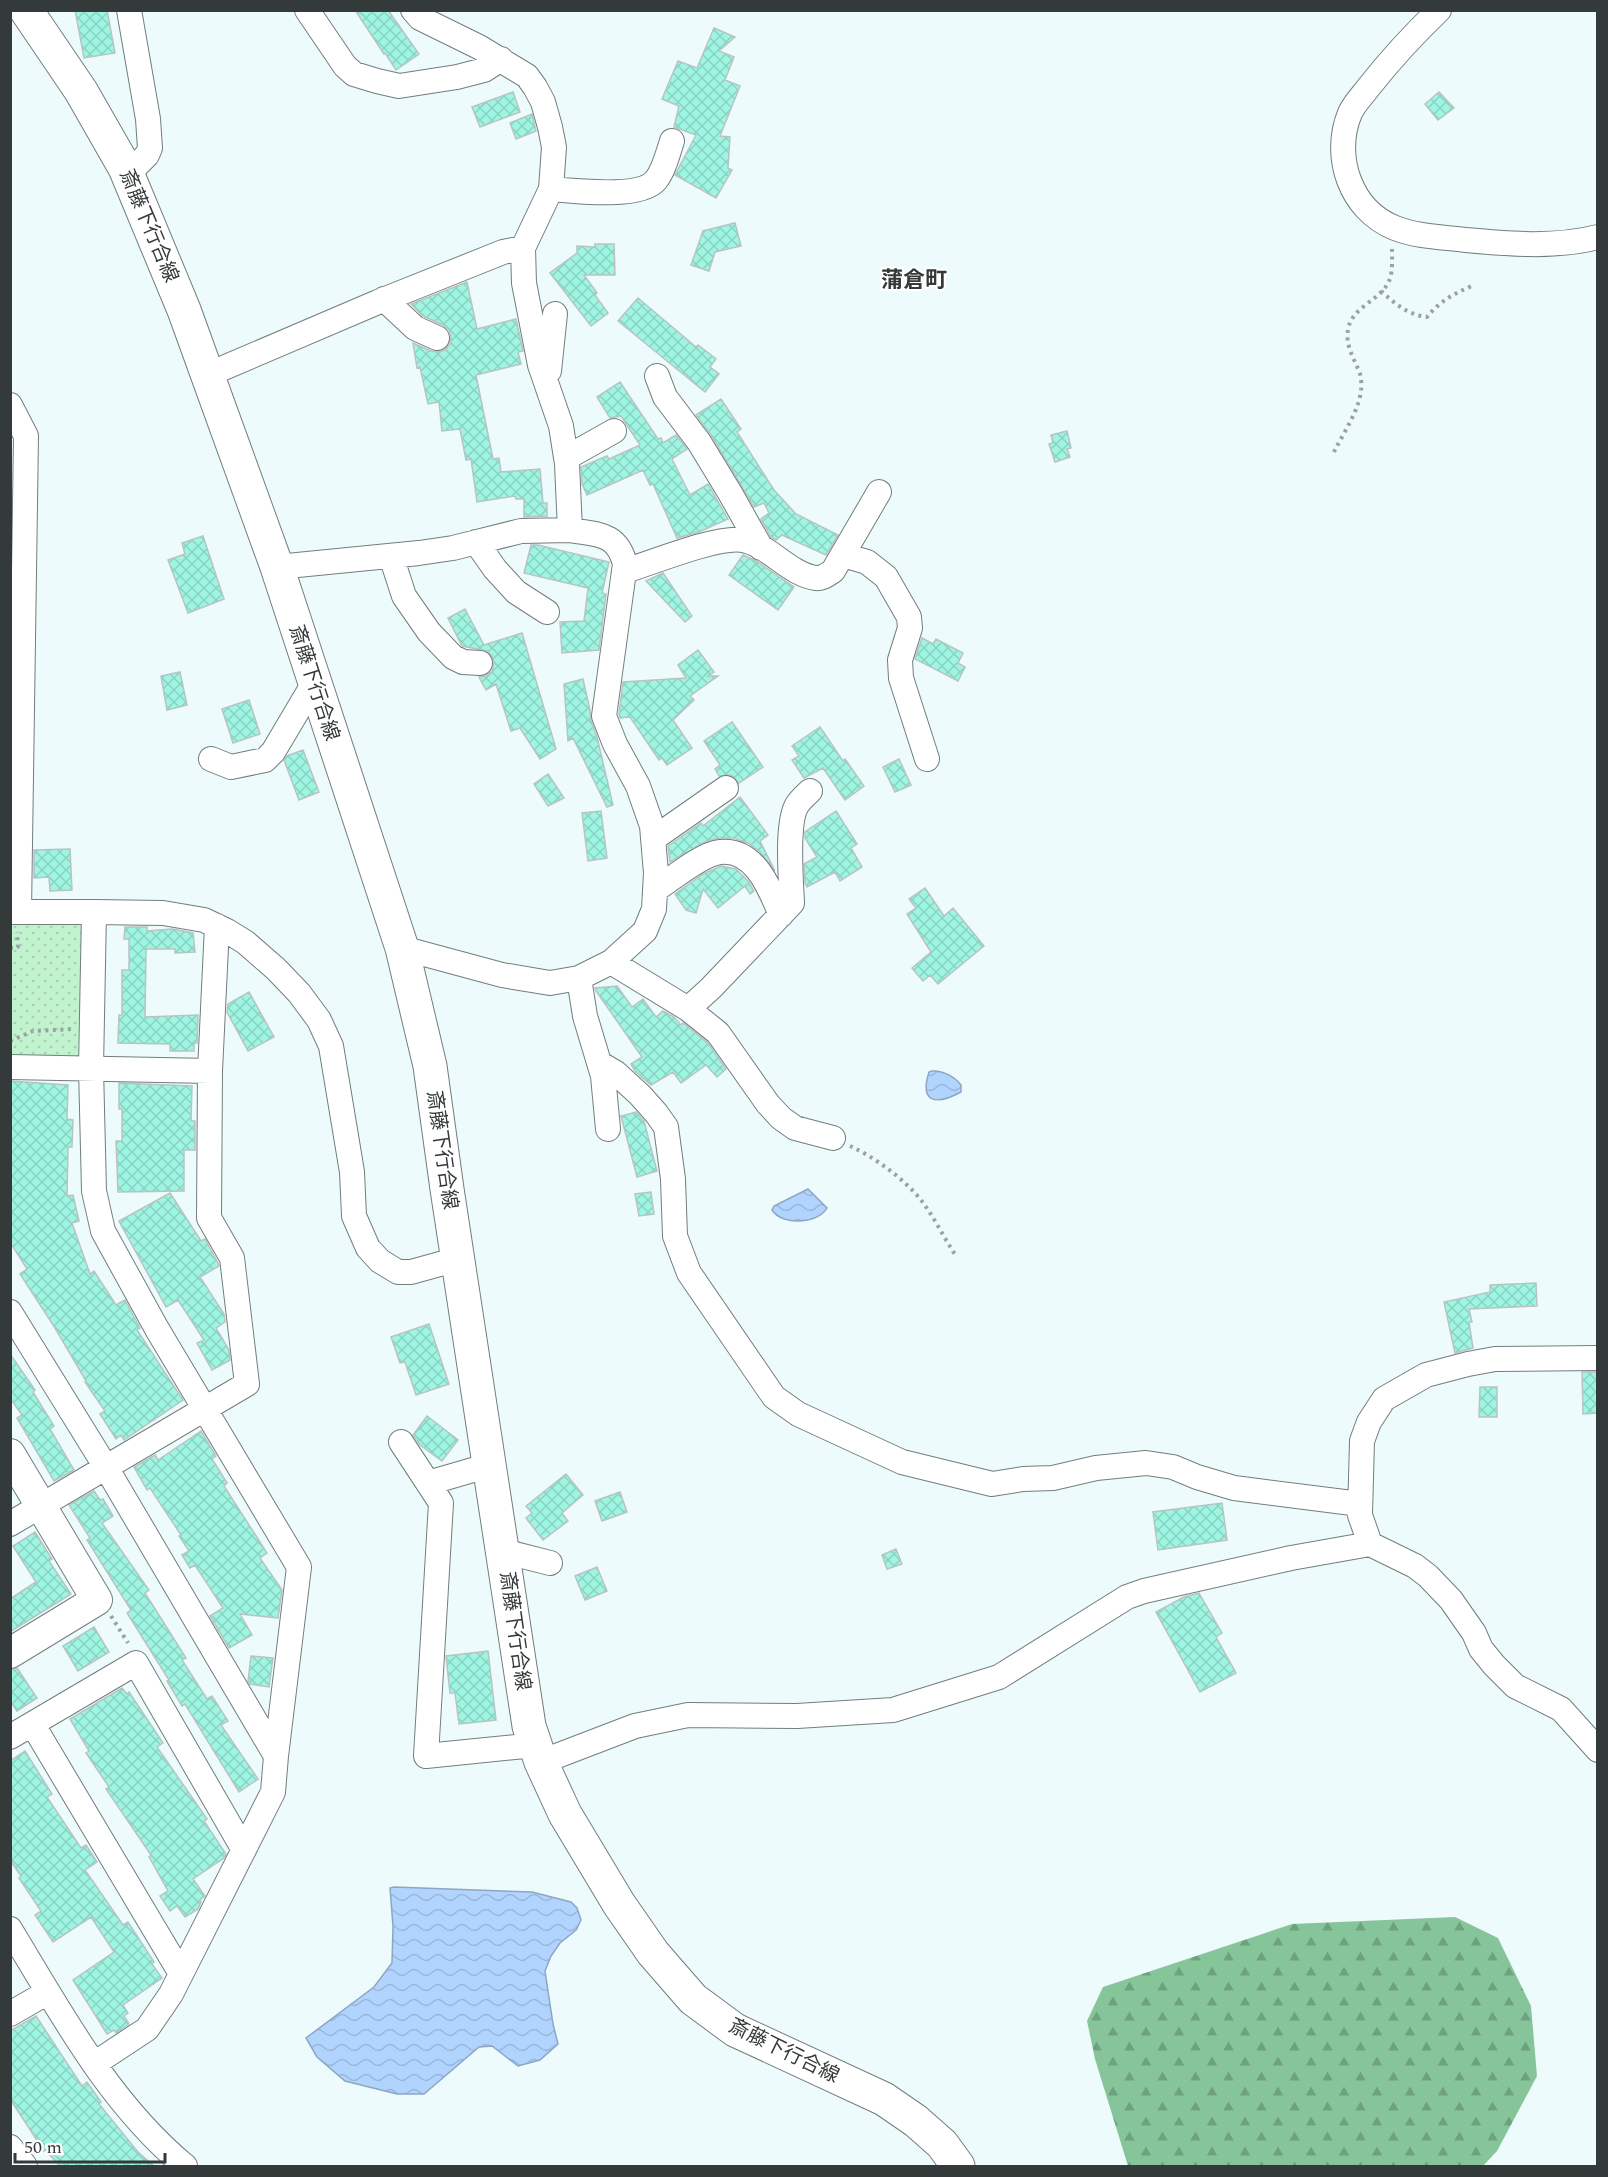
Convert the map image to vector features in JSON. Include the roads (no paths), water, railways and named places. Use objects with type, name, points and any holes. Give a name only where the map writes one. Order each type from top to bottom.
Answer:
[{"type":"main road","name":"斎藤下行合線","points":[[26,10],[81,91],[128,174],[184,310],[276,567],[402,948],[430,1066],[529,1726],[564,1814],[619,1904],[653,1953],[693,1999],[735,2030],[884,2099],[942,2144],[958,2166]]},
{"type":"street","points":[[128,174],[147,155],[150,148],[148,119],[129,10]]},
{"type":"street","points":[[307,10],[345,66],[354,74],[377,81],[399,86],[457,77],[484,70],[501,59]]},
{"type":"street","points":[[413,10],[420,18],[501,59],[527,76],[543,102],[554,147],[551,189],[523,248],[524,283],[540,365],[561,426],[566,458],[570,530]]},
{"type":"street","points":[[1439,10],[1391,58],[1351,111],[1345,128],[1342,157],[1360,201],[1394,227],[1417,234],[1532,244],[1582,241],[1598,237]]},
{"type":"street","points":[[551,189],[625,192],[644,189],[656,181],[672,141]]},
{"type":"street","points":[[207,375],[384,299],[503,252],[523,248]]},
{"type":"street","points":[[384,299],[415,328],[437,338]]},
{"type":"street","points":[[547,385],[555,314]]},
{"type":"street","points":[[657,376],[665,397],[699,442],[760,548]]},
{"type":"street","points":[[10,405],[26,436],[17,628],[15,912],[129,911],[172,914],[204,920],[245,942],[276,969],[298,993],[319,1020],[331,1046],[352,1172],[354,1216],[368,1248],[380,1261],[398,1272],[411,1272],[458,1259]]},
{"type":"street","points":[[566,458],[614,431]]},
{"type":"street","points":[[626,571],[694,549],[728,540],[741,540],[760,548],[803,573],[822,578],[833,571],[879,492]]},
{"type":"street","points":[[276,567],[419,554],[521,531],[570,530],[606,536],[615,541],[622,551],[626,571],[604,716],[615,744],[638,786],[652,826],[654,909],[645,931],[611,963],[579,978],[550,983],[502,975],[402,948]]},
{"type":"street","points":[[476,542],[495,569],[516,592],[547,612]]},
{"type":"street","points":[[843,555],[867,562],[886,577],[909,617],[910,628],[900,660],[901,678],[927,759]]},
{"type":"street","points":[[391,556],[404,596],[429,632],[453,657],[463,662],[480,663]]},
{"type":"street","points":[[210,759],[231,767],[265,760],[273,752],[315,683]]},
{"type":"street","points":[[653,839],[726,788]]},
{"type":"street","points":[[688,1009],[792,903],[790,866],[792,816],[798,804],[810,791]]},
{"type":"street","points":[[655,890],[703,858],[718,852],[733,852],[749,861],[766,881],[781,915]]},
{"type":"street","points":[[94,912],[91,1068],[94,1191],[104,1231],[132,1286],[299,1567],[273,1792],[180,1972],[171,1994],[147,2029],[94,2064]]},
{"type":"street","points":[[10,1524],[205,1411],[247,1384],[232,1258],[209,1218],[210,1071],[217,926]]},
{"type":"street","points":[[611,963],[688,1009],[718,1033],[768,1104],[781,1118],[795,1128],[833,1138]]},
{"type":"street","points":[[579,978],[585,1016],[603,1076],[608,1129]]},
{"type":"street","points":[[599,1063],[616,1073],[640,1095],[666,1128],[672,1169],[675,1236],[689,1273],[774,1397],[798,1414],[902,1462],[992,1484],[1023,1479],[1053,1478],[1096,1468],[1146,1463],[1173,1467],[1234,1488],[1360,1504]]},
{"type":"street","points":[[10,1067],[210,1071]]},
{"type":"street","points":[[10,1312],[276,1756]]},
{"type":"street","points":[[1370,1544],[1360,1515],[1362,1441],[1369,1422],[1384,1399],[1426,1376],[1468,1364],[1495,1359],[1598,1358]]},
{"type":"street","points":[[401,1442],[441,1503],[426,1756],[538,1753],[635,1726],[688,1716],[797,1716],[893,1710],[999,1677],[1117,1603],[1144,1591],[1291,1558],[1370,1544],[1415,1566],[1428,1576],[1451,1600],[1474,1633],[1481,1649],[1494,1665],[1515,1686],[1561,1709],[1598,1750]]},
{"type":"street","points":[[10,1454],[97,1600],[10,1653]]},
{"type":"street","points":[[428,1483],[490,1465]]},
{"type":"street","points":[[503,1551],[550,1563]]},
{"type":"street","points":[[10,1737],[136,1663],[244,1850]]},
{"type":"street","points":[[33,1725],[180,1972]]},
{"type":"street","points":[[10,1929],[94,2064],[137,2121],[185,2166]]},
{"type":"street","points":[[10,2014],[48,1992]]},
{"type":"water","points":[[929,1072],[944,1073],[955,1079],[961,1085],[961,1092],[944,1099],[932,1099],[926,1090]]},
{"type":"water","points":[[808,1189],[827,1208],[816,1217],[791,1221],[777,1215],[772,1210],[774,1206]]},
{"type":"water","points":[[390,1888],[532,1892],[571,1902],[577,1908],[581,1920],[576,1930],[560,1943],[545,1971],[558,2044],[540,2060],[518,2066],[492,2046],[479,2047],[424,2094],[397,2094],[345,2081],[317,2057],[306,2038],[374,1987],[392,1963],[393,1926]]},
{"type":"district","name":"蒲倉町","points":[[914,280]]}]
